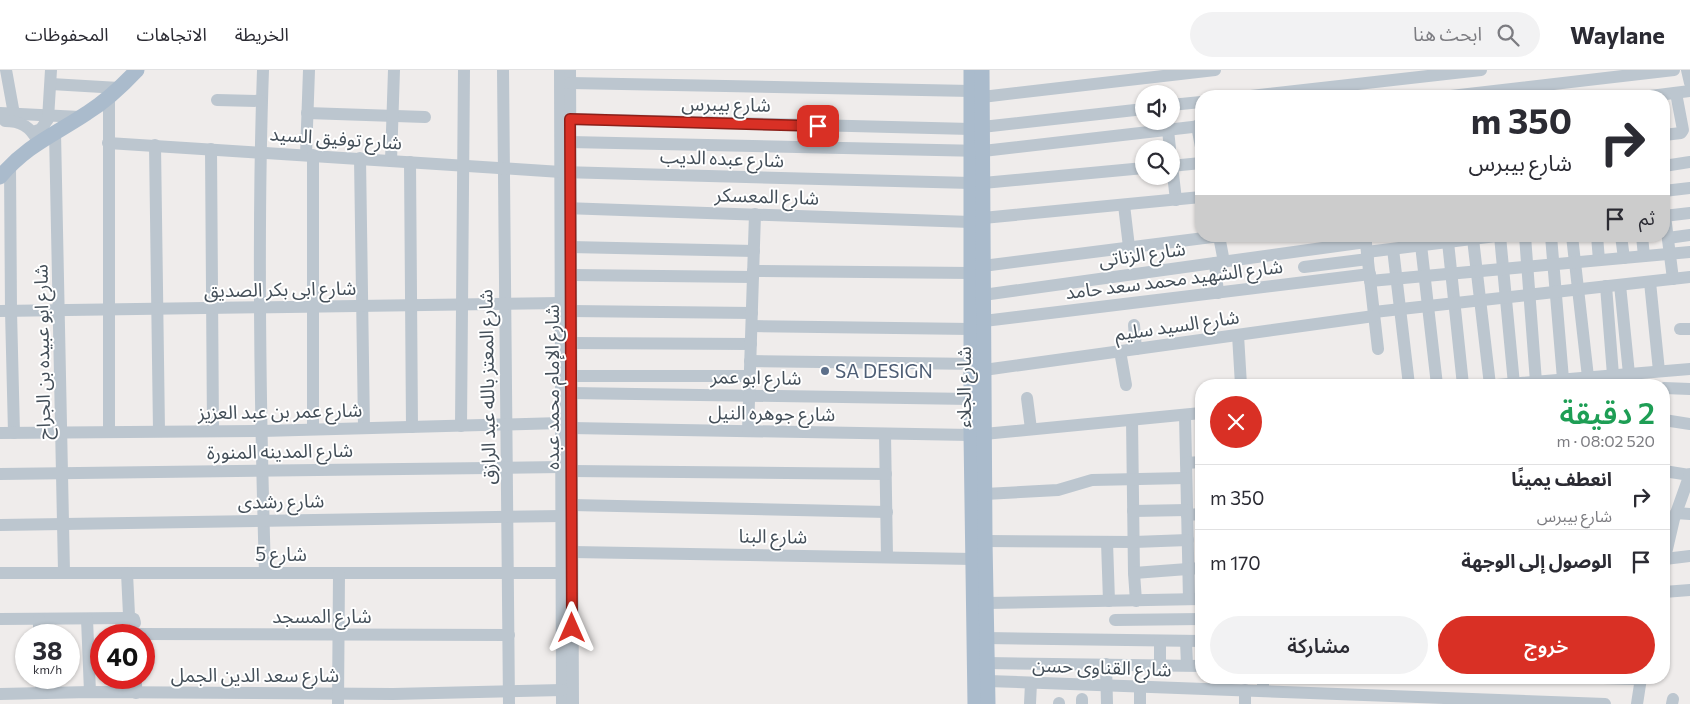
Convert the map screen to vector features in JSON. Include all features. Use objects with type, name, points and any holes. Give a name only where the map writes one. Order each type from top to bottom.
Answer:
[{"type":"main road","points":[[5,171],[35,137],[55,132],[80,117],[114,92],[137,70]]},
{"type":"main road","name":"شارع الجلاء","points":[[971,70],[977,94]]},
{"type":"main road","name":"شارع الجلاء","points":[[982,70],[977,94],[975,269],[980,366],[973,559],[986,603],[988,704]]},
{"type":"main road","name":"شارع الجلاء","points":[[975,269],[984,295],[977,325]]},
{"type":"main road","name":"شارع الجلاء","points":[[975,704],[979,577],[985,541],[985,494],[978,434],[971,399],[980,366]]},
{"type":"street","points":[[6,70],[14,114]]},
{"type":"street","points":[[0,120],[20,122],[35,137],[44,126],[49,115],[51,70]]},
{"type":"street","points":[[262,70],[259,308],[265,572]]},
{"type":"street","points":[[309,70],[307,113],[313,307],[313,429]]},
{"type":"street","points":[[392,161],[394,70]]},
{"type":"street","points":[[461,426],[464,70]]},
{"type":"street","name":"شارع المعتز بالله عبد الرازق","points":[[503,70],[509,704]]},
{"type":"street","name":"شارع الإمام محمد عبده","points":[[560,70],[566,172],[567,469],[572,505],[562,573],[562,704]]},
{"type":"street","points":[[570,76],[977,94],[1215,70]]},
{"type":"street","points":[[1304,90],[1481,70]]},
{"type":"street","points":[[1549,90],[1674,70]]},
{"type":"street","name":"شارع الإمام محمد عبده","points":[[566,172],[570,142],[570,76]]},
{"type":"street","points":[[51,84],[114,92],[108,143],[109,432]]},
{"type":"street","points":[[1670,94],[1690,91]]},
{"type":"street","points":[[1670,134],[1682,132],[1683,128],[1685,109],[1676,93]]},
{"type":"street","points":[[216,100],[262,101]]},
{"type":"street","points":[[1180,104],[1195,103]]},
{"type":"street","name":"شارع بيبرس","points":[[570,119],[977,128],[1135,109]]},
{"type":"street","points":[[0,113],[80,117]]},
{"type":"street","points":[[307,113],[425,117]]},
{"type":"street","points":[[1180,128],[1195,127]]},
{"type":"street","points":[[570,142],[977,151],[1168,130],[1169,140]]},
{"type":"street","name":"شارع ابو عبيده بن الجراح","points":[[55,132],[64,572]]},
{"type":"street","name":"شارع توفيق السيد","points":[[108,143],[566,172]]},
{"type":"street","points":[[155,145],[159,432]]},
{"type":"street","points":[[212,149],[213,432]]},
{"type":"street","points":[[360,158],[364,428]]},
{"type":"street","points":[[410,162],[412,427]]},
{"type":"street","points":[[1670,165],[1690,162]]},
{"type":"street","points":[[1180,163],[1195,163]]},
{"type":"street","name":"شارع عبده الديب","points":[[566,172],[977,183],[1135,169]]},
{"type":"street","points":[[5,171],[6,311],[14,433]]},
{"type":"street","points":[[1174,185],[1176,200]]},
{"type":"street","points":[[1670,190],[1690,188]]},
{"type":"street","name":"شارع المعسكر","points":[[566,208],[977,220],[1195,198]]},
{"type":"street","points":[[1124,205],[1129,247]]},
{"type":"street","name":"شارع الإمام محمد عبده","points":[[566,208],[570,247],[570,275],[566,307],[571,343],[571,393],[566,426]]},
{"type":"street","points":[[1670,215],[1690,213]]},
{"type":"street","points":[[748,431],[755,214]]},
{"type":"street","points":[[1670,238],[1690,235]]},
{"type":"street","points":[[570,275],[753,274],[975,269],[1195,239]]},
{"type":"street","points":[[1218,293],[1219,242]]},
{"type":"street","points":[[1304,267],[1366,247],[1393,249],[1448,242],[1462,379]]},
{"type":"street","points":[[1474,242],[1489,379]]},
{"type":"street","points":[[1501,242],[1514,379]]},
{"type":"street","points":[[1525,242],[1536,379]]},
{"type":"street","points":[[1551,242],[1565,379]]},
{"type":"street","points":[[1573,242],[1578,290],[1594,379]]},
{"type":"street","points":[[1598,242],[1600,260]]},
{"type":"street","points":[[1622,242],[1624,258]]},
{"type":"street","points":[[1643,242],[1644,256]]},
{"type":"street","points":[[1668,242],[1673,279]]},
{"type":"street","points":[[1421,245],[1436,379]]},
{"type":"street","points":[[570,247],[754,252]]},
{"type":"street","points":[[1366,247],[1378,349]]},
{"type":"street","name":"شارع الزناتى","points":[[984,295],[1220,263],[1366,247]]},
{"type":"street","points":[[1393,249],[1408,379]]},
{"type":"street","name":"شارع الشهيد محمد سعد حامد","points":[[752,319],[977,325],[1218,293],[1370,278],[1396,279],[1690,252]]},
{"type":"street","name":"شارع السيد سليم","points":[[750,361],[980,366],[1136,349],[1400,309],[1690,278]]},
{"type":"street","points":[[1650,282],[1651,376]]},
{"type":"street","points":[[1620,285],[1621,377]]},
{"type":"street","points":[[1606,286],[1621,377]]},
{"type":"street","name":"شارع ابى بكر الصديق","points":[[6,311],[505,304],[752,319]]},
{"type":"street","points":[[1134,325],[1136,349]]},
{"type":"street","points":[[1238,335],[1241,379]]},
{"type":"street","points":[[571,343],[751,344]]},
{"type":"street","points":[[1120,351],[1126,385]]},
{"type":"street","points":[[1603,379],[1651,376],[1690,368]]},
{"type":"street","points":[[571,376],[750,376]]},
{"type":"street","points":[[1670,388],[1690,389]]},
{"type":"street","name":"شارع ابو عمر","points":[[571,393],[971,399]]},
{"type":"street","points":[[1027,398],[1030,429]]},
{"type":"street","name":"شارع جوهره النيل","points":[[566,426],[885,434],[978,434],[1195,414]]},
{"type":"street","points":[[986,603],[1195,599],[1195,569],[1188,540],[1185,415]]},
{"type":"street","points":[[1132,420],[1136,601]]},
{"type":"street","points":[[1670,421],[1690,424]]},
{"type":"street","name":"شارع عمر بن عبد العزيز","points":[[0,433],[213,432],[506,425],[566,426]]},
{"type":"street","points":[[885,434],[887,556]]},
{"type":"street","points":[[1186,463],[1195,462]]},
{"type":"street","name":"شارع المدينه المنورة","points":[[0,474],[506,467],[886,474]]},
{"type":"street","name":"شارع الإمام محمد عبده","points":[[567,469],[562,516],[572,552],[573,704]]},
{"type":"street","points":[[1670,472],[1690,474],[1671,516]]},
{"type":"street","points":[[985,494],[1058,490],[1092,480],[1186,478]]},
{"type":"street","points":[[572,505],[886,512]]},
{"type":"street","points":[[1133,512],[1195,514]]},
{"type":"street","points":[[1671,516],[1690,514]]},
{"type":"street","name":"شارع رشدى","points":[[0,524],[562,516]]},
{"type":"street","points":[[985,541],[1134,542],[1188,540]]},
{"type":"street","points":[[1107,542],[1109,601]]},
{"type":"street","name":"شارع البنا","points":[[572,552],[973,559]]},
{"type":"street","points":[[1670,559],[1690,557]]},
{"type":"street","points":[[1134,573],[1195,569]]},
{"type":"street","name":"شارع 5","points":[[0,573],[562,573]]},
{"type":"street","points":[[127,573],[129,615],[135,624]]},
{"type":"street","points":[[338,573],[338,699]]},
{"type":"street","points":[[1670,592],[1690,590]]},
{"type":"street","points":[[0,620],[131,618]]},
{"type":"street","points":[[39,619],[39,624]]},
{"type":"street","points":[[87,619],[90,692]]},
{"type":"street","points":[[1115,620],[1195,619]]},
{"type":"street","name":"شارع المسجد","points":[[155,635],[509,635]]},
{"type":"street","points":[[986,638],[1195,641]]},
{"type":"street","points":[[1160,641],[1160,665]]},
{"type":"street","points":[[1186,641],[1187,665]]},
{"type":"street","points":[[987,663],[1195,666]]},
{"type":"street","points":[[1106,664],[1107,704]]},
{"type":"street","points":[[1133,665],[1140,704]]},
{"type":"street","name":"شارع القناوى حسن","points":[[988,681],[1605,704]]},
{"type":"street","points":[[1030,704],[1031,683]]},
{"type":"street","points":[[1263,684],[1263,691]]},
{"type":"street","points":[[1637,704],[1640,684]]},
{"type":"street","name":"شارع سعد الدين الجمل","points":[[0,694],[90,692],[393,699],[454,698],[509,691],[562,690]]},
{"type":"street","points":[[1244,704],[1245,690]]},
{"type":"place","name":"SA DESIGN","points":[[825,371]]},
{"type":"route","points":[[572,628],[570,119],[818,126]]}]
